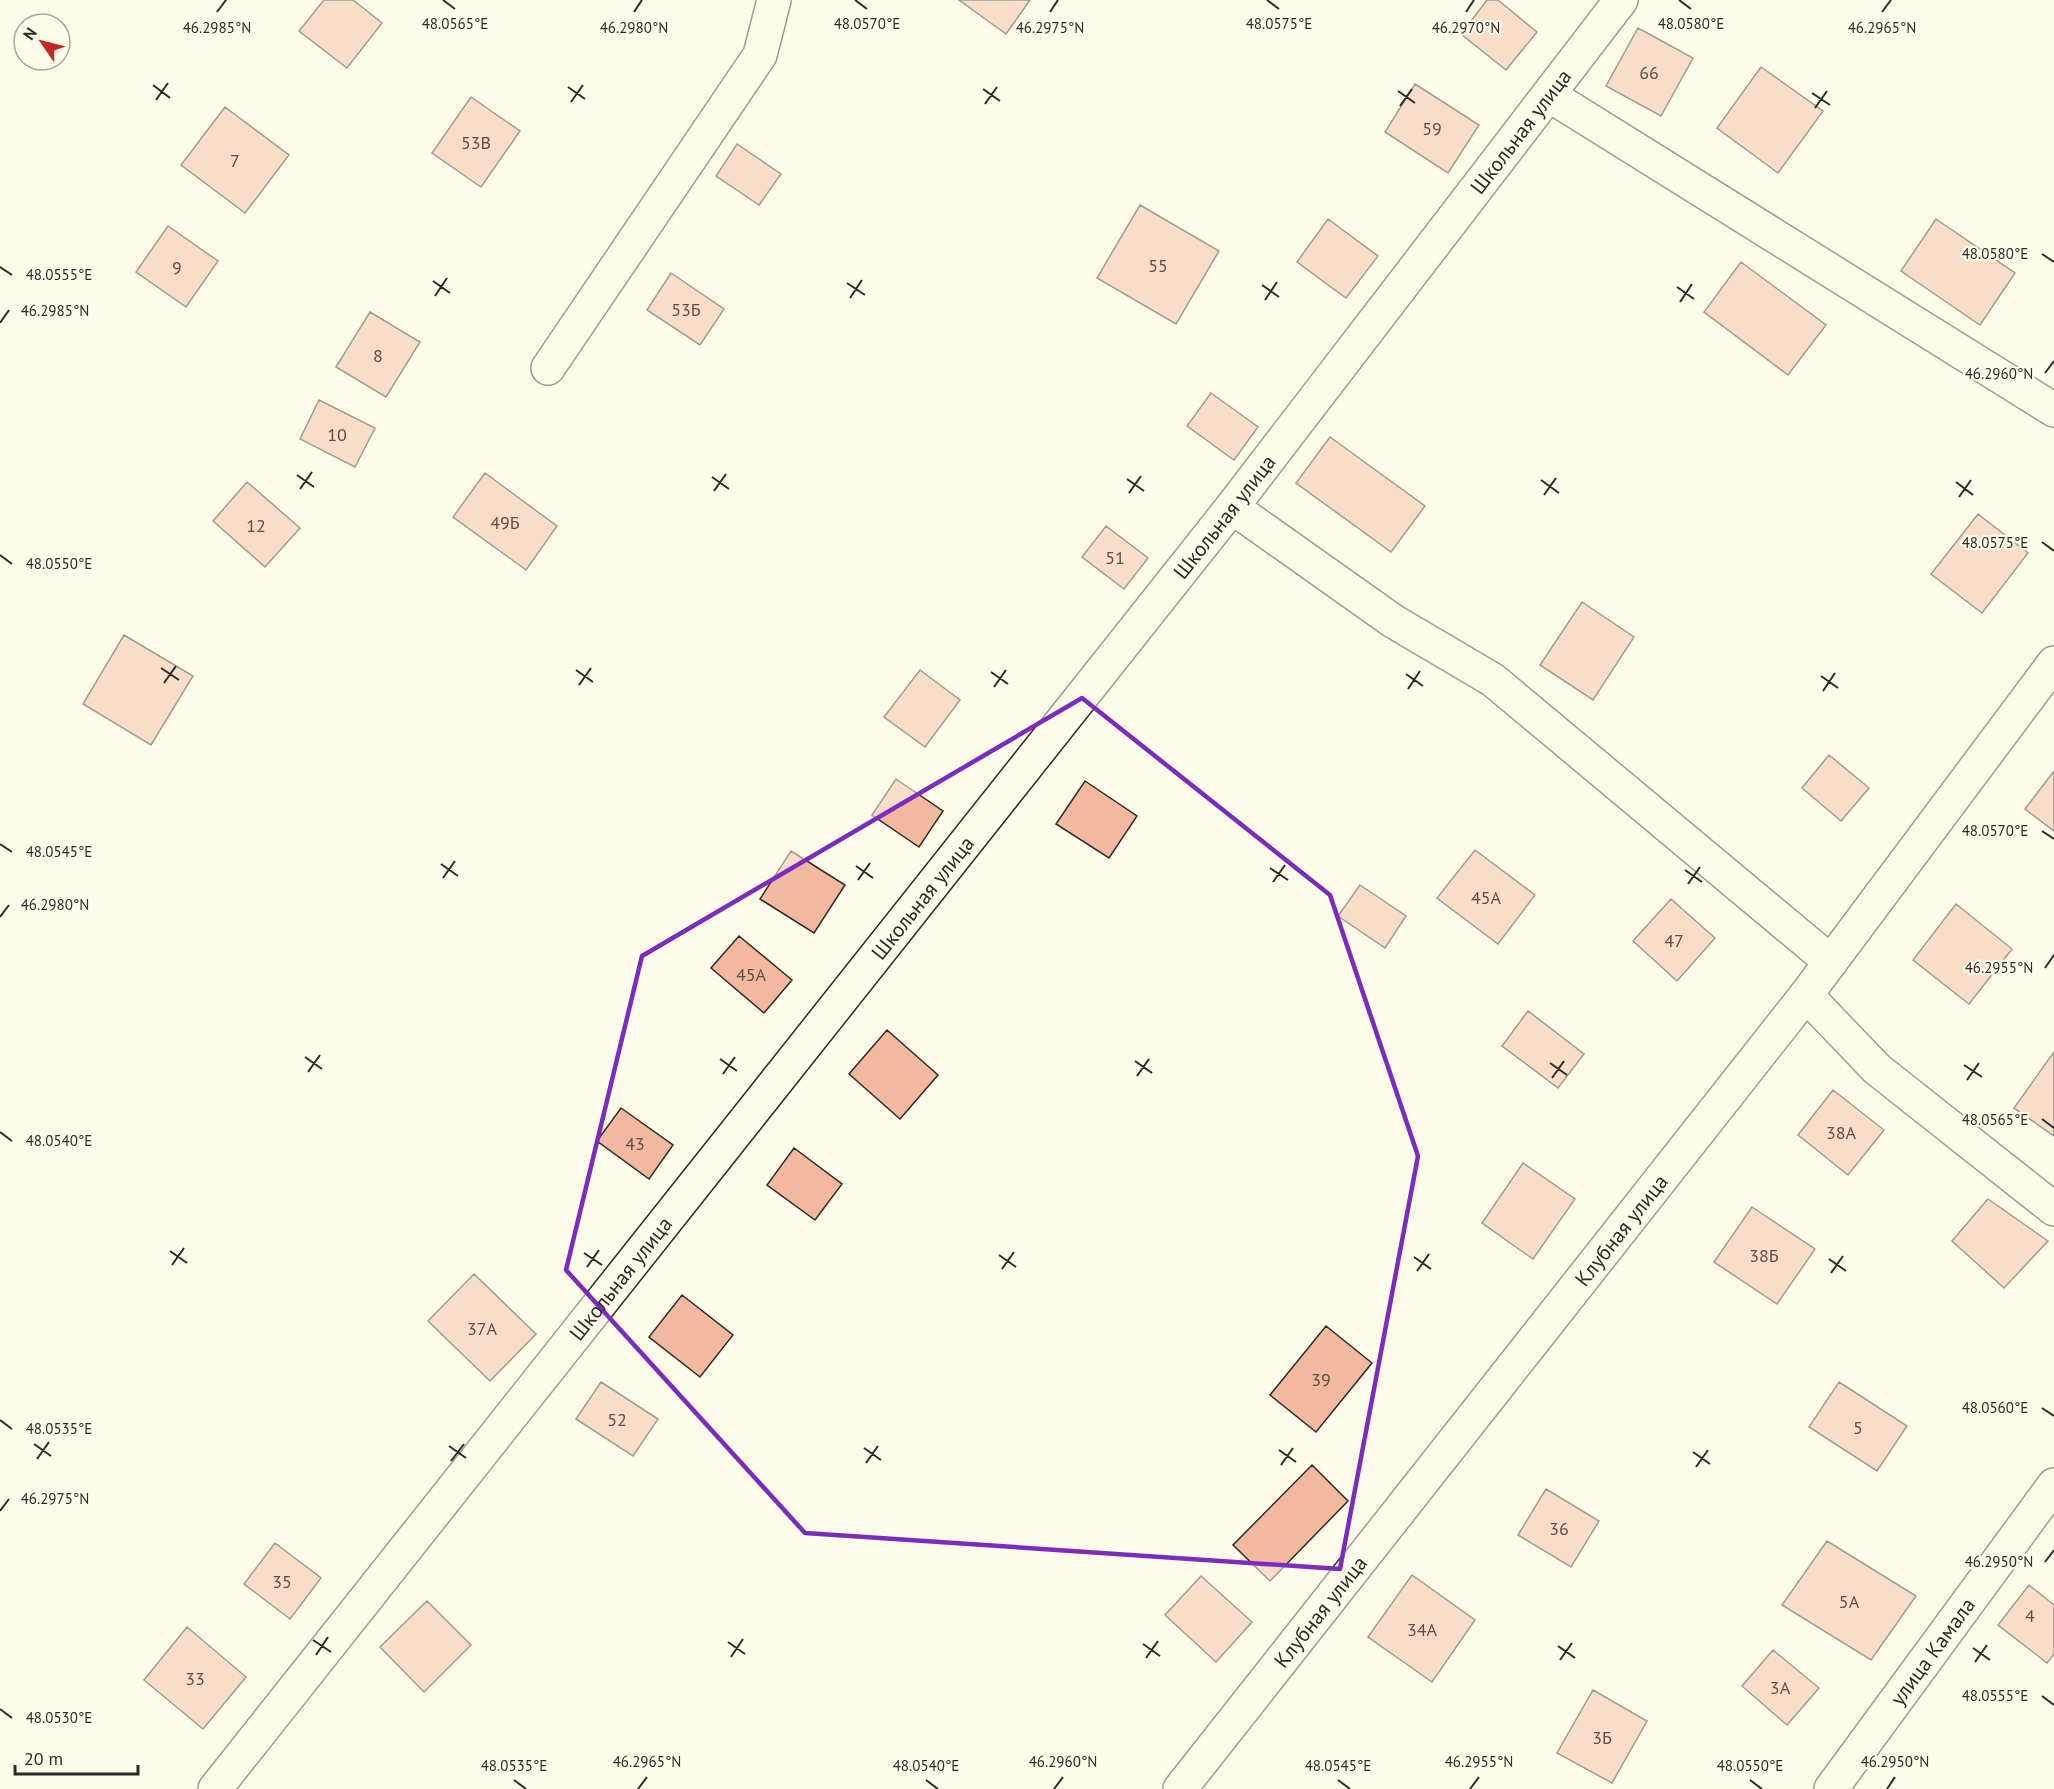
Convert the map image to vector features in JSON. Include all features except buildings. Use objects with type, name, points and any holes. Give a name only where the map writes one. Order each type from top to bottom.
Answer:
[{"type":"street","points":[[548,368],[760,56],[774,0]]},
{"type":"street","name":"Школьная улица","points":[[215,1789],[1232,507],[1621,0]]},
{"type":"street","points":[[1549,95],[2054,410]]},
{"type":"street","points":[[1232,507],[1393,621],[1493,680],[1831,962]]},
{"type":"street","name":"Клубная улица","points":[[1180,1789],[1806,995],[2054,663]]},
{"type":"street","points":[[1806,995],[1877,1069],[2054,1209]]},
{"type":"street","name":"улица Камала","points":[[1832,1789],[2054,1485]]},
{"type":"highlighted area","points":[[1082,698],[1330,895],[1418,1156],[1340,1569],[805,1533],[566,1270],[642,956]]}]
